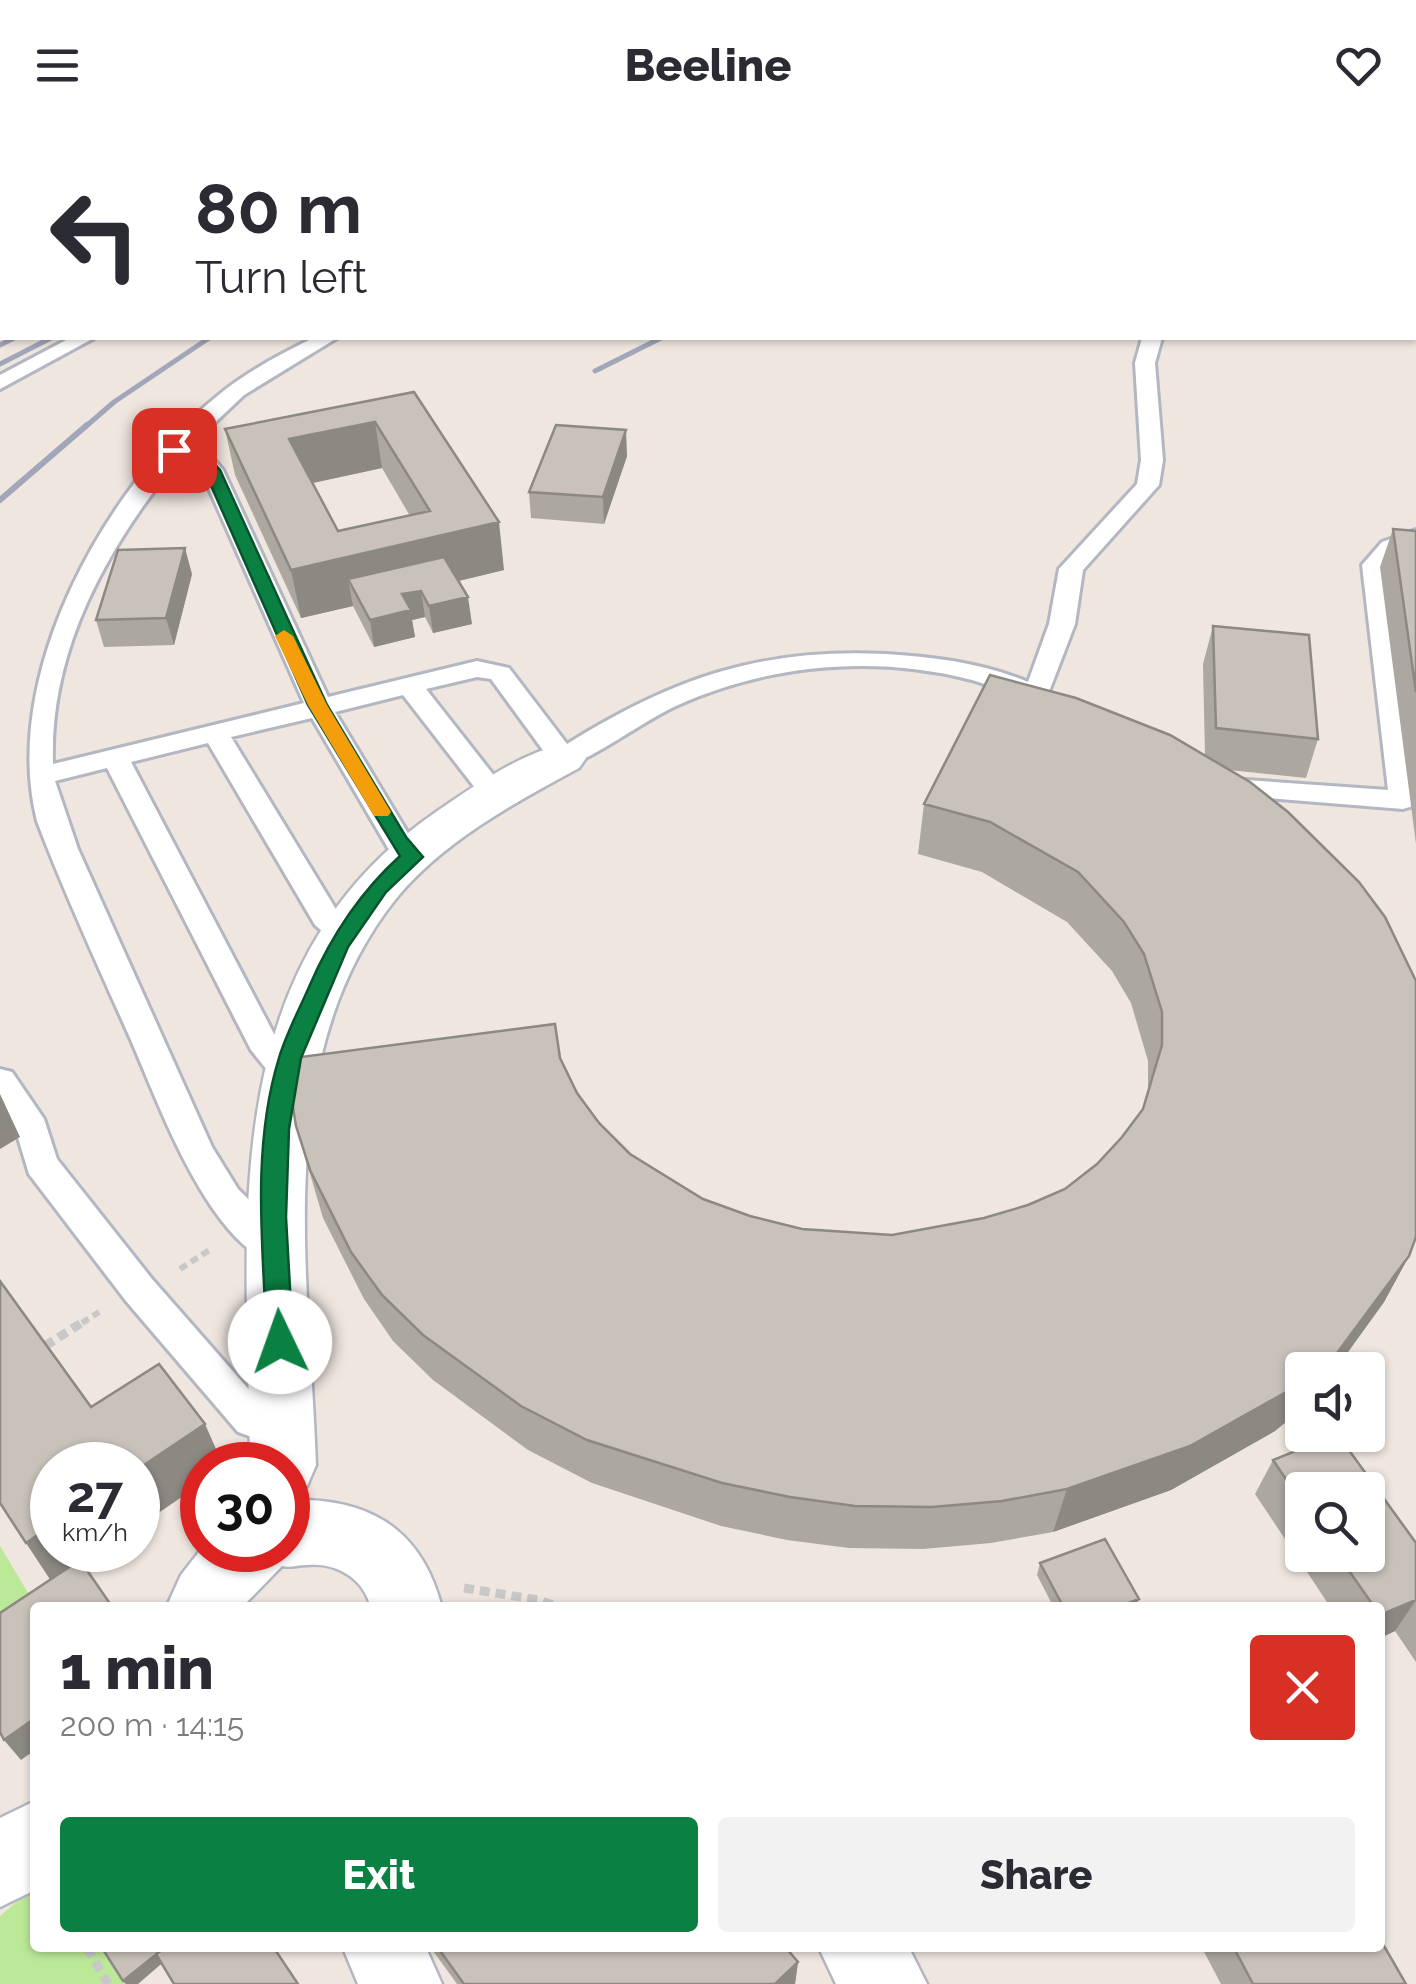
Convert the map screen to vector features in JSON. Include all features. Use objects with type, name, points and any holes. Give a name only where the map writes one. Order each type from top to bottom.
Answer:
[{"type":"street","points":[[282,1441],[271,1245],[278,1129],[288,1071],[312,1001],[346,934],[378,887],[496,796],[564,758]]},
{"type":"street","points":[[310,1533],[335,1534],[367,1546],[392,1567],[404,1602]]},
{"type":"street","points":[[204,1602],[212,1586],[226,1572]]},
{"type":"street","points":[[0,1868],[30,1844]]},
{"type":"street","points":[[385,1952],[401,1984]]},
{"type":"street","points":[[862,1952],[886,1984]]},
{"type":"lane","points":[[0,383],[80,340]]},
{"type":"lane","points":[[271,1245],[240,1217],[215,1183],[125,993],[64,850],[40,776],[44,687],[68,621],[95,564],[138,494],[215,408],[324,340]]},
{"type":"lane","points":[[40,776],[477,669],[500,674],[564,758],[607,730],[690,688],[782,664],[842,660],[910,662],[965,671],[1048,702],[1071,569],[1148,485],[1152,460],[1144,363],[1151,340]]},
{"type":"lane","points":[[174,450],[202,460],[212,470],[318,705],[398,841],[412,857]]},
{"type":"lane","points":[[1182,784],[1403,800],[1374,565],[1390,547],[1416,537]]},
{"type":"lane","points":[[409,685],[496,796]]},
{"type":"lane","points":[[215,732],[326,918],[346,934]]},
{"type":"lane","points":[[115,757],[262,1042],[288,1071]]},
{"type":"lane","points":[[0,1081],[32,1128],[41,1164],[139,1290],[252,1420],[282,1441]]},
{"type":"path","points":[[45,1346],[139,1290],[164,1280],[211,1248],[246,1282],[266,1278],[271,1245]]},
{"type":"path","points":[[89,1952],[108,1984]]},
{"type":"green space","points":[[0,1546],[30,1596],[0,1621]]},
{"type":"green space","points":[[30,1890],[30,1952],[116,1952],[138,1984],[0,1984],[0,1916]]},
{"type":"building","points":[[414,392],[499,522],[291,570],[225,429]],"holes":[[[375,422],[430,511],[338,531],[289,439]]]},
{"type":"building","points":[[556,425],[626,430],[603,497],[529,492]]},
{"type":"building","points":[[1393,529],[1416,531],[1416,692]]},
{"type":"building","points":[[185,548],[166,618],[96,620],[118,550]]},
{"type":"building","points":[[444,557],[468,597],[429,606],[421,591],[402,594],[411,610],[370,620],[348,579]]},
{"type":"building","points":[[1213,626],[1309,635],[1318,739],[1216,728]]},
{"type":"building","points":[[990,675],[1076,698],[1170,735],[1250,782],[1288,812],[1359,882],[1385,917],[1416,981],[1416,1237],[1409,1256],[1338,1352],[1285,1352],[1285,1393],[1190,1446],[1067,1489],[1002,1501],[932,1507],[855,1506],[722,1483],[587,1440],[521,1406],[423,1335],[382,1295],[351,1252],[310,1170],[296,1126],[290,1089],[293,1058],[555,1024],[560,1058],[577,1093],[599,1123],[630,1154],[703,1199],[802,1229],[892,1235],[984,1218],[1065,1189],[1097,1164],[1143,1109],[1162,1045],[1162,1012],[1144,954],[1124,922],[1078,872],[990,822],[924,804]]},
{"type":"building","points":[[0,1281],[91,1407],[159,1364],[205,1424],[160,1454],[160,1442],[30,1442],[30,1540],[26,1543],[0,1503]]},
{"type":"building","points":[[1293,1452],[1350,1452],[1365,1472],[1285,1472],[1285,1478],[1273,1460]]},
{"type":"building","points":[[1385,1500],[1416,1543],[1416,1600],[1385,1613],[1385,1602],[1371,1602],[1350,1572],[1385,1572]]},
{"type":"building","points":[[1105,1539],[1139,1599],[1061,1602],[1040,1563]]},
{"type":"building","points":[[62,1572],[88,1572],[109,1602],[30,1602],[30,1722],[4,1740],[0,1732],[0,1613]]},
{"type":"building","points":[[1385,1948],[1406,1984],[1253,1984],[1236,1952],[1385,1952]]},
{"type":"building","points":[[105,1952],[159,1952],[123,1981]]},
{"type":"building","points":[[277,1952],[298,1984],[174,1984],[156,1954]]},
{"type":"building","points":[[441,1952],[789,1952],[798,1962],[775,1984],[464,1984]]},
{"type":"railway","points":[[0,345],[10,340]]},
{"type":"railway","points":[[0,364],[47,340]]},
{"type":"railway","points":[[84,428],[114,402],[206,340]]},
{"type":"railway","points":[[595,371],[657,340]]},
{"type":"railway","points":[[0,500],[87,425]]},
{"type":"slow traffic","points":[[284,636],[318,705],[381,812]]},
{"type":"route","points":[[174,450],[202,460],[212,470],[318,705],[398,841],[412,857],[378,887],[338,945],[290,1058],[278,1129],[274,1217],[280,1342]]}]
